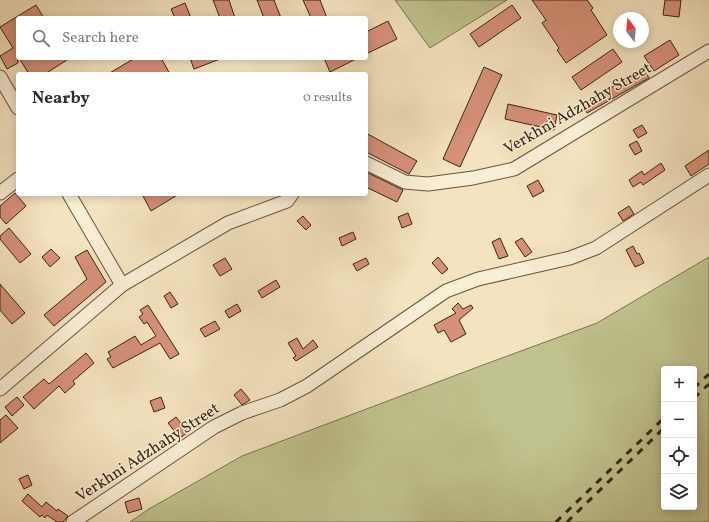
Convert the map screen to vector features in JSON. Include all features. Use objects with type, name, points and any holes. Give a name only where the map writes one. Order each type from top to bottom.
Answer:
[{"type":"street","name":"Verkhni Adzhahy Street","points":[[368,164],[405,182],[428,184],[474,178],[514,169],[709,51]]},
{"type":"street","points":[[0,77],[16,105]]},
{"type":"street","name":"Verkhni Adzhahy Street","points":[[74,522],[214,427],[242,413],[280,400],[307,386],[446,291],[478,279],[570,258],[596,248],[709,175]]},
{"type":"street","points":[[0,193],[16,181]]},
{"type":"street","points":[[69,196],[122,285]]},
{"type":"street","points":[[0,390],[122,285],[228,223],[287,200],[290,196]]},
{"type":"green space","points":[[395,0],[507,0],[430,48]]},
{"type":"green space","points":[[709,257],[709,522],[130,522],[149,509],[242,456],[597,323]]},
{"type":"building","points":[[213,0],[229,0],[234,16],[219,16]]},
{"type":"building","points":[[257,0],[274,0],[280,16],[263,16]]},
{"type":"building","points":[[303,0],[320,0],[326,16],[310,16]]},
{"type":"building","points":[[532,0],[587,0],[593,8],[591,10],[607,35],[566,63],[557,50],[559,48],[542,23],[546,20]]},
{"type":"building","points":[[665,0],[681,0],[679,17],[663,15]]},
{"type":"building","points":[[185,3],[190,16],[174,16],[171,9]]},
{"type":"building","points":[[36,5],[43,16],[18,16]]},
{"type":"building","points":[[512,5],[521,18],[479,47],[470,34]]},
{"type":"building","points":[[16,17],[16,60],[18,60],[18,63],[7,69],[0,56],[13,48],[0,27]]},
{"type":"building","points":[[388,21],[397,39],[368,53],[368,31]]},
{"type":"building","points":[[670,40],[679,55],[654,71],[644,56]]},
{"type":"building","points":[[613,49],[622,62],[581,90],[572,77]]},
{"type":"building","points":[[20,60],[67,60],[48,72],[28,72]]},
{"type":"building","points":[[132,60],[162,60],[169,72],[111,72]]},
{"type":"building","points":[[191,60],[217,60],[194,69]]},
{"type":"building","points":[[325,60],[354,60],[330,72]]},
{"type":"building","points":[[484,67],[502,75],[460,167],[443,159]]},
{"type":"building","points":[[644,69],[649,78],[587,113],[582,104]]},
{"type":"building","points":[[508,104],[557,115],[554,130],[505,119]]},
{"type":"building","points":[[642,125],[647,133],[638,138],[633,130]]},
{"type":"building","points":[[368,134],[417,161],[409,174],[368,153]]},
{"type":"building","points":[[637,141],[642,151],[635,155],[629,145]]},
{"type":"building","points":[[709,150],[709,164],[691,176],[685,166]]},
{"type":"building","points":[[661,163],[665,170],[643,185],[641,182],[633,187],[629,180],[642,171],[644,175]]},
{"type":"building","points":[[368,173],[403,190],[397,202],[368,188]]},
{"type":"building","points":[[538,180],[544,191],[533,197],[527,186]]},
{"type":"building","points":[[15,193],[26,206],[6,224],[0,217],[0,206]]},
{"type":"building","points":[[143,196],[176,196],[151,211]]},
{"type":"building","points":[[629,206],[634,214],[623,221],[618,213]]},
{"type":"building","points":[[408,213],[412,224],[402,228],[398,217]]},
{"type":"building","points":[[303,216],[311,225],[306,230],[297,221]]},
{"type":"building","points":[[9,228],[31,254],[20,263],[0,239],[0,236]]},
{"type":"building","points":[[353,232],[356,239],[342,246],[339,238]]},
{"type":"building","points":[[500,238],[508,256],[499,259],[492,242]]},
{"type":"building","points":[[522,238],[532,252],[525,257],[515,242]]},
{"type":"building","points":[[633,246],[637,254],[639,253],[644,263],[635,267],[626,250]]},
{"type":"building","points":[[51,249],[60,258],[50,267],[42,257]]},
{"type":"building","points":[[87,250],[106,282],[54,326],[44,315],[87,279],[75,257]]},
{"type":"building","points":[[438,257],[448,269],[442,274],[432,263]]},
{"type":"building","points":[[225,258],[232,269],[220,276],[213,265]]},
{"type":"building","points":[[366,258],[369,264],[357,271],[353,264]]},
{"type":"building","points":[[276,280],[280,287],[262,298],[258,291]]},
{"type":"building","points":[[0,284],[25,313],[12,324],[0,310]]},
{"type":"building","points":[[170,292],[178,304],[171,308],[164,296]]},
{"type":"building","points":[[458,303],[463,309],[471,305],[473,308],[459,320],[466,334],[451,342],[444,330],[438,333],[434,325],[456,313],[452,309]]},
{"type":"building","points":[[237,304],[241,311],[229,318],[225,311]]},
{"type":"building","points":[[148,305],[179,354],[170,359],[160,343],[113,368],[107,359],[111,357],[108,352],[135,336],[141,345],[156,336],[147,322],[144,324],[139,317],[143,314],[140,310]]},
{"type":"building","points":[[215,321],[220,329],[205,337],[200,329]]},
{"type":"building","points":[[297,338],[303,349],[313,340],[318,347],[296,361],[293,358],[296,356],[288,343]]},
{"type":"building","points":[[86,353],[94,363],[73,381],[75,384],[65,393],[59,386],[34,409],[23,397],[44,379],[49,384]]},
{"type":"building","points":[[241,389],[250,400],[242,405],[234,395]]},
{"type":"building","points":[[17,397],[24,405],[12,416],[5,407]]},
{"type":"building","points":[[161,397],[165,408],[154,412],[150,401]]},
{"type":"building","points":[[6,415],[18,428],[0,443],[0,420]]},
{"type":"building","points":[[176,417],[188,432],[180,438],[168,423]]},
{"type":"building","points":[[28,475],[32,485],[24,489],[19,479]]},
{"type":"building","points":[[28,494],[42,507],[46,502],[57,511],[58,509],[68,516],[63,522],[57,522],[47,515],[45,518],[42,515],[40,517],[22,501]]},
{"type":"building","points":[[139,498],[142,509],[128,513],[125,502]]},
{"type":"railway","points":[[697,385],[709,374]]},
{"type":"railway","points":[[697,395],[709,384]]},
{"type":"railway","points":[[556,522],[661,421]]},
{"type":"railway","points":[[567,522],[661,431]]}]
